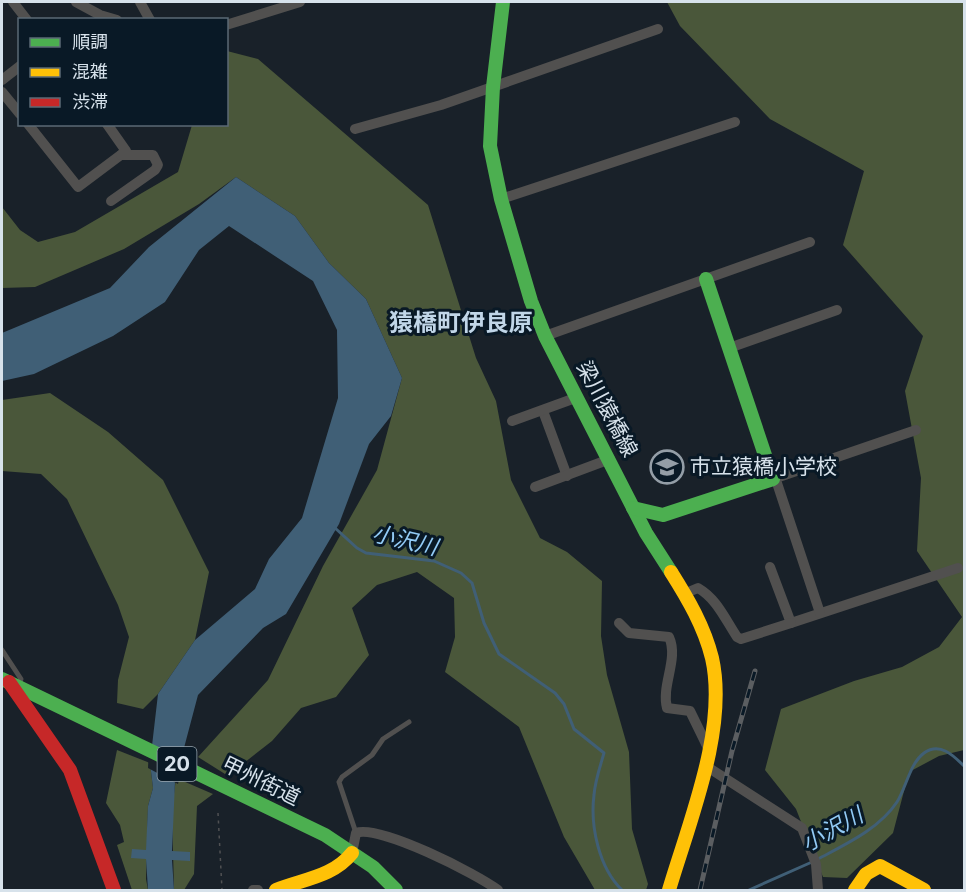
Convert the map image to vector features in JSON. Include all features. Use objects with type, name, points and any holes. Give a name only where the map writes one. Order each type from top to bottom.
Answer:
[{"type":"main road","name":"梁川猿橋線","points":[[503,2],[493,87],[490,146],[501,199],[531,301],[545,336],[646,533],[686,593],[703,628],[715,674],[716,714],[708,759],[669,891]]},
{"type":"main road","points":[[633,508],[642,507],[656,516],[663,515],[773,479],[706,279]]},
{"type":"main road","points":[[10,682],[29,714],[70,770],[114,891]]},
{"type":"main road","name":"甲州街道","points":[[10,682],[325,835],[373,867],[396,891]]},
{"type":"main road","points":[[276,891],[334,870],[346,863],[352,853]]},
{"type":"main road","points":[[855,891],[866,874],[880,866],[924,891]]},
{"type":"street","points":[[13,2],[25,18]]},
{"type":"street","points":[[76,2],[110,18]]},
{"type":"street","points":[[140,2],[149,18]]},
{"type":"street","points":[[228,24],[300,2]]},
{"type":"street","points":[[355,129],[493,87],[658,29]]},
{"type":"street","points":[[2,80],[18,68]]},
{"type":"street","points":[[2,92],[18,112]]},
{"type":"street","points":[[501,199],[735,122]]},
{"type":"street","points":[[30,126],[78,187],[126,151],[107,126]]},
{"type":"street","points":[[111,201],[158,165],[153,155],[121,155]]},
{"type":"street","points":[[545,336],[810,242]]},
{"type":"street","points":[[729,348],[837,310]]},
{"type":"street","points":[[512,421],[578,397]]},
{"type":"street","points":[[543,411],[567,476]]},
{"type":"street","points":[[820,613],[777,483],[773,479],[916,430]]},
{"type":"street","points":[[534,487],[610,459]]},
{"type":"street","points":[[770,567],[791,623]]},
{"type":"street","points":[[686,593],[698,588],[702,590],[721,609],[734,633],[741,639],[958,568]]},
{"type":"street","points":[[619,623],[629,633],[669,637],[672,655],[666,696],[667,708],[690,711],[708,759],[801,828],[816,864],[818,891]]},
{"type":"street","points":[[352,853],[356,833],[371,831],[445,860],[498,891]]},
{"type":"street","points":[[253,891],[258,891]]},
{"type":"lane","points":[[2,650],[21,679],[10,682]]},
{"type":"lane","points":[[356,833],[339,783],[342,777],[362,765],[383,739],[409,722]]},
{"type":"path","points":[[218,813],[222,891]]},
{"type":"green space","points":[[667,2],[964,2],[964,750],[939,756],[909,772],[893,833],[847,878],[823,877],[796,809],[765,770],[781,709],[854,681],[902,667],[939,647],[962,617],[917,551],[921,478],[905,391],[923,336],[843,245],[864,171],[770,119],[680,26]]},
{"type":"green space","points":[[228,51],[258,59],[428,205],[476,358],[496,401],[511,480],[540,538],[567,552],[602,581],[601,636],[607,675],[629,752],[632,829],[648,884],[646,890],[595,890],[564,837],[519,727],[445,672],[455,637],[454,598],[417,572],[377,585],[352,608],[369,655],[336,697],[301,708],[272,741],[235,770],[225,774],[198,757],[268,680],[323,566],[377,470],[402,378],[366,299],[329,263],[295,216],[236,177],[199,204],[124,249],[35,287],[2,288],[2,207],[20,230],[38,242],[75,232],[178,172],[192,126],[228,126]]},
{"type":"green space","points":[[50,393],[108,432],[163,480],[209,572],[195,640],[158,694],[143,709],[117,703],[118,680],[129,637],[118,605],[67,499],[41,474],[2,471],[2,400]]},
{"type":"green space","points":[[117,750],[150,763],[153,788],[148,806],[146,879],[148,890],[132,890],[117,845],[124,842],[120,825],[106,803]]},
{"type":"green space","points":[[176,778],[213,794],[197,806],[194,874],[184,890],[174,890],[172,810]]},
{"type":"water","points":[[236,177],[295,216],[329,263],[366,299],[402,378],[391,416],[369,444],[339,524],[286,614],[263,628],[198,695],[175,782],[172,851],[190,852],[190,861],[172,860],[174,890],[148,890],[146,859],[131,858],[132,849],[146,850],[148,806],[153,788],[150,763],[158,694],[195,640],[255,589],[269,559],[302,518],[338,398],[337,330],[313,281],[229,226],[199,250],[165,302],[113,336],[34,374],[2,381],[2,333],[110,288],[149,247]]},
{"type":"pier","points":[[149,746],[183,762],[178,784],[148,768]]},
{"type":"waterway","name":"小沢川","points":[[335,528],[366,553],[434,561],[461,573],[472,583],[484,623],[499,654],[555,693],[564,704],[574,729],[604,753],[595,790],[593,820],[602,858],[607,870],[622,890]]},
{"type":"waterway","name":"小沢川","points":[[818,859],[861,835],[890,812],[915,763],[924,753],[941,749],[951,754],[964,766]]},
{"type":"waterway","name":"小沢川","points":[[749,890],[812,862]]},
{"type":"railway","points":[[700,890],[732,751],[755,671]]},
{"type":"traffic: fast","points":[[503,2],[493,87],[490,146],[501,199],[531,301],[545,336],[646,533],[671,572]]},
{"type":"traffic: fast","points":[[633,508],[663,515],[773,479],[706,279]]},
{"type":"traffic: fast","points":[[2,679],[325,835],[373,867],[396,890]]},
{"type":"traffic: slow","points":[[669,890],[696,805],[711,745],[716,686],[712,658],[705,635],[671,572]]},
{"type":"traffic: slow","points":[[276,890],[327,872],[352,853]]},
{"type":"traffic: slow","points":[[855,890],[866,874],[880,866],[924,890]]},
{"type":"traffic: jam","points":[[9,682],[70,770],[114,890]]},
{"type":"place","name":"市立猿橋小学校","points":[[667,467]]},
{"type":"district","name":"猿橋町伊良原","points":[[461,323]]}]
